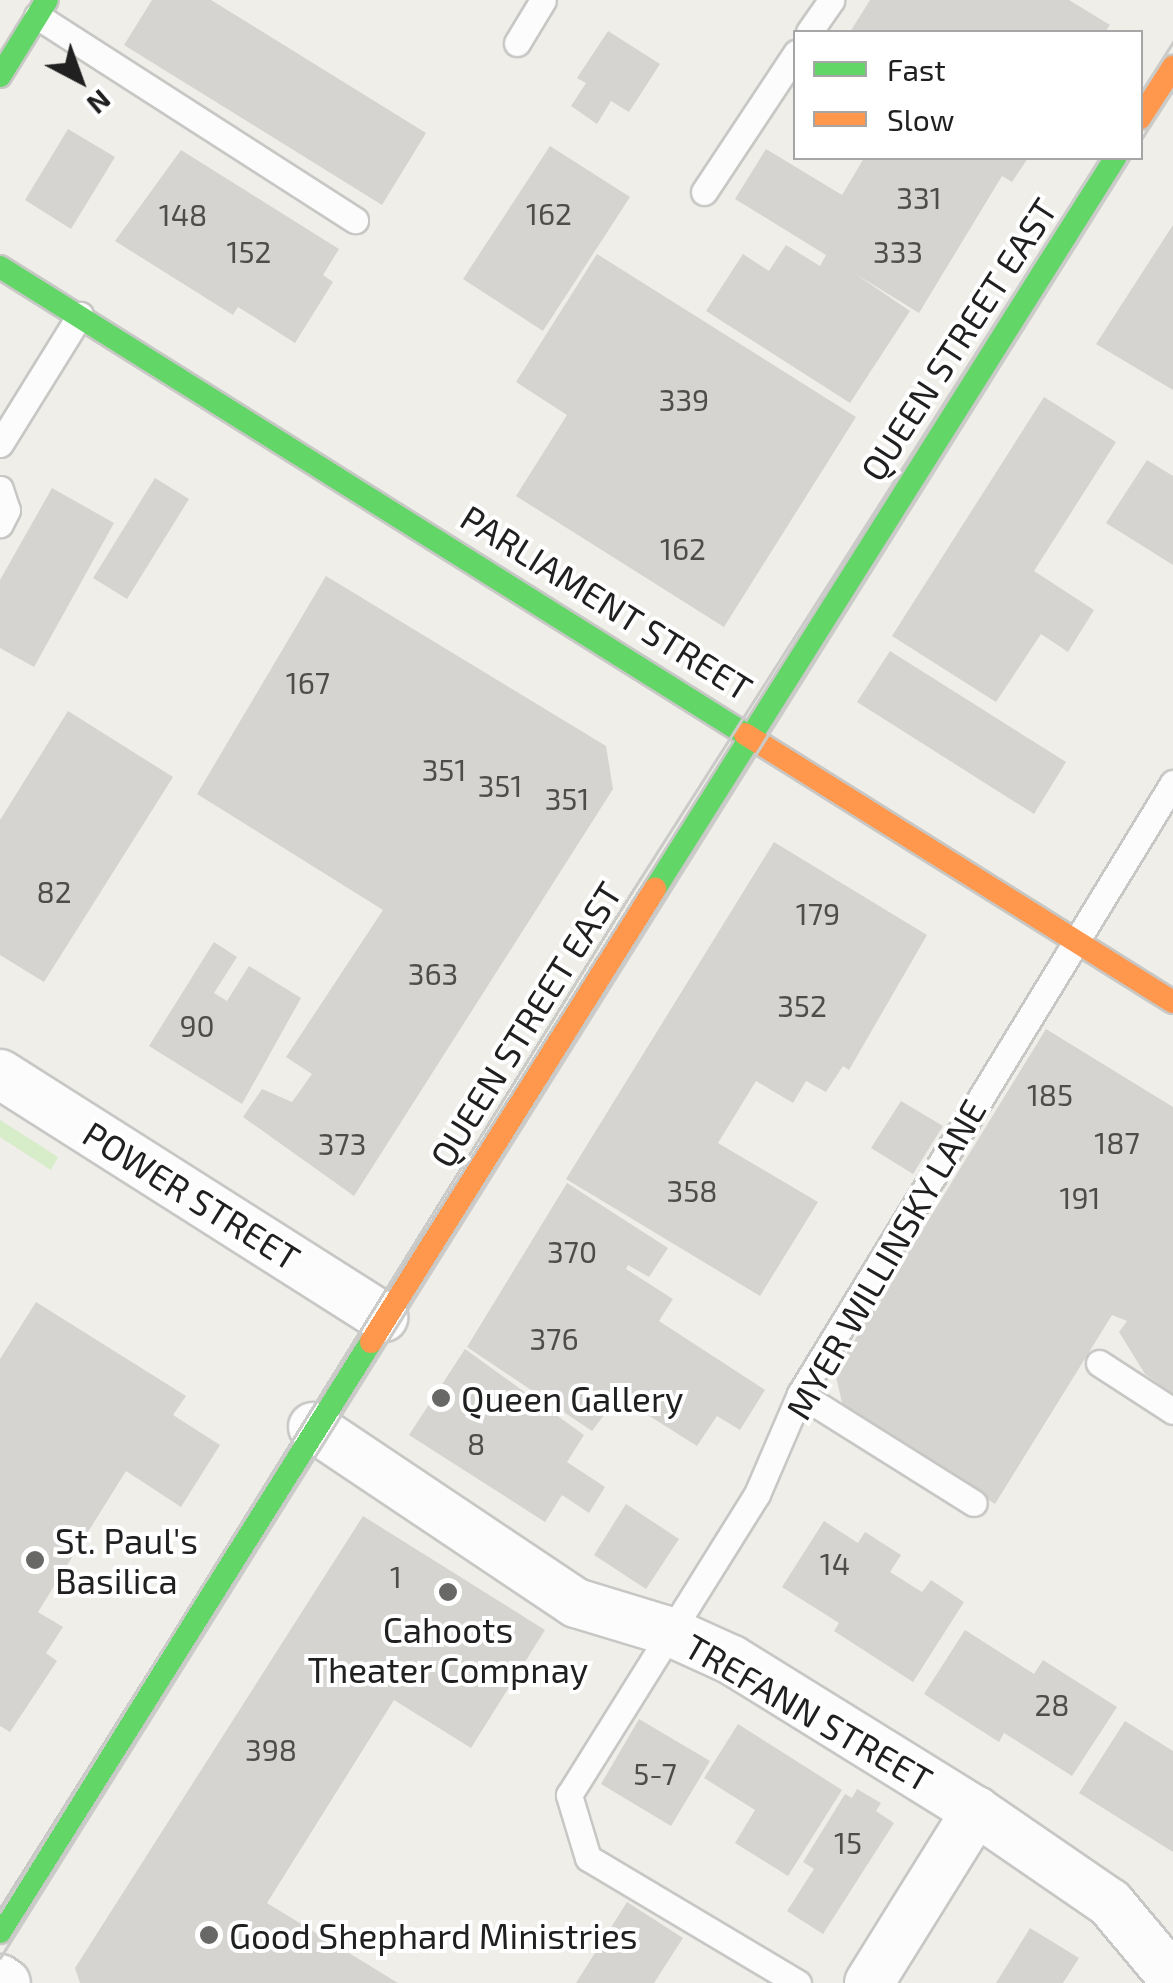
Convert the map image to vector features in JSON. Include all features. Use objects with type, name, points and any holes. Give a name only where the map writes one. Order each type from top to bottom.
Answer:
[{"type":"main road","points":[[0,76],[42,8]]},
{"type":"main road","points":[[1143,113],[1173,67]]},
{"type":"main road","name":"QUEEN STREET EAST","points":[[0,1932],[313,1427],[1114,160]]},
{"type":"main road","name":"PARLIAMENT STREET","points":[[0,266],[750,732],[1173,1002]]},
{"type":"street","name":"POWER STREET","points":[[0,1074],[383,1317]]},
{"type":"street","name":"TREFANN STREET","points":[[313,1427],[576,1602],[668,1631],[732,1660],[976,1811],[1110,1903],[1173,1978]]},
{"type":"street","points":[[869,1983],[976,1811]]},
{"type":"lane","points":[[518,43],[543,0]]},
{"type":"lane","points":[[810,30],[830,0]]},
{"type":"lane","points":[[42,8],[355,220]]},
{"type":"lane","points":[[704,192],[793,58]]},
{"type":"lane","points":[[0,444],[80,314]]},
{"type":"lane","points":[[0,489],[8,510],[0,524]]},
{"type":"lane","name":"MYER WILLINSKY LANE","points":[[798,1983],[588,1858],[577,1835],[569,1795],[757,1494],[800,1394],[1073,938],[1164,815],[1173,783]]},
{"type":"lane","points":[[1099,1364],[1173,1411]]},
{"type":"lane","points":[[800,1394],[974,1502]]},
{"type":"green space","points":[[0,1120],[58,1157],[51,1170],[0,1137]]},
{"type":"building","points":[[152,0],[211,0],[426,133],[382,205],[124,45]]},
{"type":"building","points":[[870,0],[1069,0],[1110,25],[1106,30],[851,30]]},
{"type":"building","points":[[608,31],[660,64],[629,112],[611,101],[597,124],[571,106],[586,83],[577,78]]},
{"type":"building","points":[[68,129],[115,157],[71,229],[25,200]]},
{"type":"building","points":[[550,146],[630,197],[543,331],[463,279]]},
{"type":"building","points":[[766,149],[842,195],[863,160],[1027,160],[1012,182],[1002,176],[919,313],[854,273],[910,311],[850,403],[706,311],[743,254],[769,271],[786,245],[820,266],[826,255],[735,199]]},
{"type":"building","points":[[181,150],[339,249],[323,275],[333,282],[295,343],[238,307],[233,315],[115,241]]},
{"type":"building","points":[[1173,225],[1173,390],[1096,344]]},
{"type":"building","points":[[597,254],[856,417],[724,627],[516,496],[567,415],[516,382]]},
{"type":"building","points":[[1044,397],[1116,442],[1034,571],[1094,610],[1068,652],[1041,634],[996,702],[892,636]]},
{"type":"building","points":[[1147,460],[1173,476],[1173,565],[1106,523]]},
{"type":"building","points":[[155,478],[189,499],[127,599],[93,578]]},
{"type":"building","points":[[52,488],[114,523],[34,667],[0,648],[0,580]]},
{"type":"building","points":[[326,576],[606,746],[613,789],[354,1196],[243,1117],[262,1089],[292,1102],[312,1074],[286,1057],[383,910],[197,794]]},
{"type":"building","points":[[890,651],[1066,762],[1034,814],[857,702]]},
{"type":"building","points":[[68,711],[173,777],[44,982],[0,955],[0,820]]},
{"type":"building","points":[[774,842],[927,935],[849,1070],[843,1066],[826,1092],[806,1081],[793,1103],[756,1081],[718,1143],[818,1202],[760,1296],[566,1179]]},
{"type":"building","points":[[214,942],[237,957],[214,993],[227,1001],[249,966],[301,998],[242,1104],[149,1046]]},
{"type":"building","points":[[1046,1029],[1173,1107],[1173,1394],[1145,1374],[1119,1332],[1127,1321],[1112,1315],[995,1504],[843,1407],[835,1372]]},
{"type":"building","points":[[901,1101],[943,1126],[913,1174],[871,1148]]},
{"type":"building","points":[[567,1183],[668,1248],[649,1277],[628,1265],[626,1269],[673,1299],[659,1321],[765,1390],[740,1430],[717,1416],[697,1446],[608,1390],[617,1398],[592,1431],[467,1347]]},
{"type":"building","name":"St. Paul's Basilica","points":[[36,1302],[186,1396],[173,1415],[220,1445],[181,1507],[126,1471],[38,1612],[63,1627],[46,1653],[57,1661],[10,1732],[0,1726],[0,1359]]},
{"type":"building","points":[[465,1349],[584,1435],[567,1462],[605,1487],[589,1513],[562,1495],[545,1522],[409,1435]]},
{"type":"building","points":[[626,1504],[679,1539],[646,1589],[594,1555]]},
{"type":"building","points":[[363,1516],[545,1630],[471,1748],[394,1700],[267,1903],[398,1983],[80,1983],[75,1968]]},
{"type":"building","points":[[824,1521],[858,1543],[865,1532],[901,1555],[890,1572],[922,1592],[931,1580],[964,1602],[913,1682],[834,1631],[839,1623],[782,1587]]},
{"type":"building","points":[[965,1630],[1034,1674],[1043,1660],[1117,1707],[1072,1776],[1004,1733],[999,1742],[924,1694]]},
{"type":"building","points":[[639,1719],[710,1761],[671,1826],[601,1784]]},
{"type":"building","points":[[1125,1721],[1173,1751],[1173,1852],[1079,1793]]},
{"type":"building","points":[[738,1724],[842,1790],[788,1876],[735,1843],[755,1810],[704,1778]]},
{"type":"building","points":[[857,1789],[881,1803],[876,1811],[894,1823],[823,1934],[787,1911],[814,1869],[803,1862],[845,1794],[852,1798]]},
{"type":"building","points":[[627,1902],[683,1938],[654,1983],[576,1983]]},
{"type":"building","points":[[1030,1928],[1079,1958],[1063,1983],[996,1983]]},
{"type":"tram line","points":[[1143,89],[1173,42]]},
{"type":"tram line","points":[[1143,136],[1173,90]]},
{"type":"tram line","points":[[0,1912],[633,890],[1099,160]]},
{"type":"tram line","points":[[0,1958],[1129,160]]},
{"type":"traffic: fast","points":[[0,76],[47,0]]},
{"type":"traffic: fast","points":[[655,889],[1114,160]]},
{"type":"traffic: fast","points":[[0,267],[745,734]]},
{"type":"traffic: fast","points":[[0,1932],[371,1342]]},
{"type":"traffic: slow","points":[[1143,113],[1173,67]]},
{"type":"traffic: slow","points":[[745,734],[1173,1002]]},
{"type":"traffic: slow","points":[[371,1342],[655,889]]},
{"type":"place","name":"Queen Gallery","points":[[441,1398]]},
{"type":"place","name":"St. Paul's Basilica","points":[[35,1560]]},
{"type":"place","name":"Cahoots Theater Compnay","points":[[448,1592]]},
{"type":"place","name":"Good Shephard Ministries","points":[[209,1935]]}]
